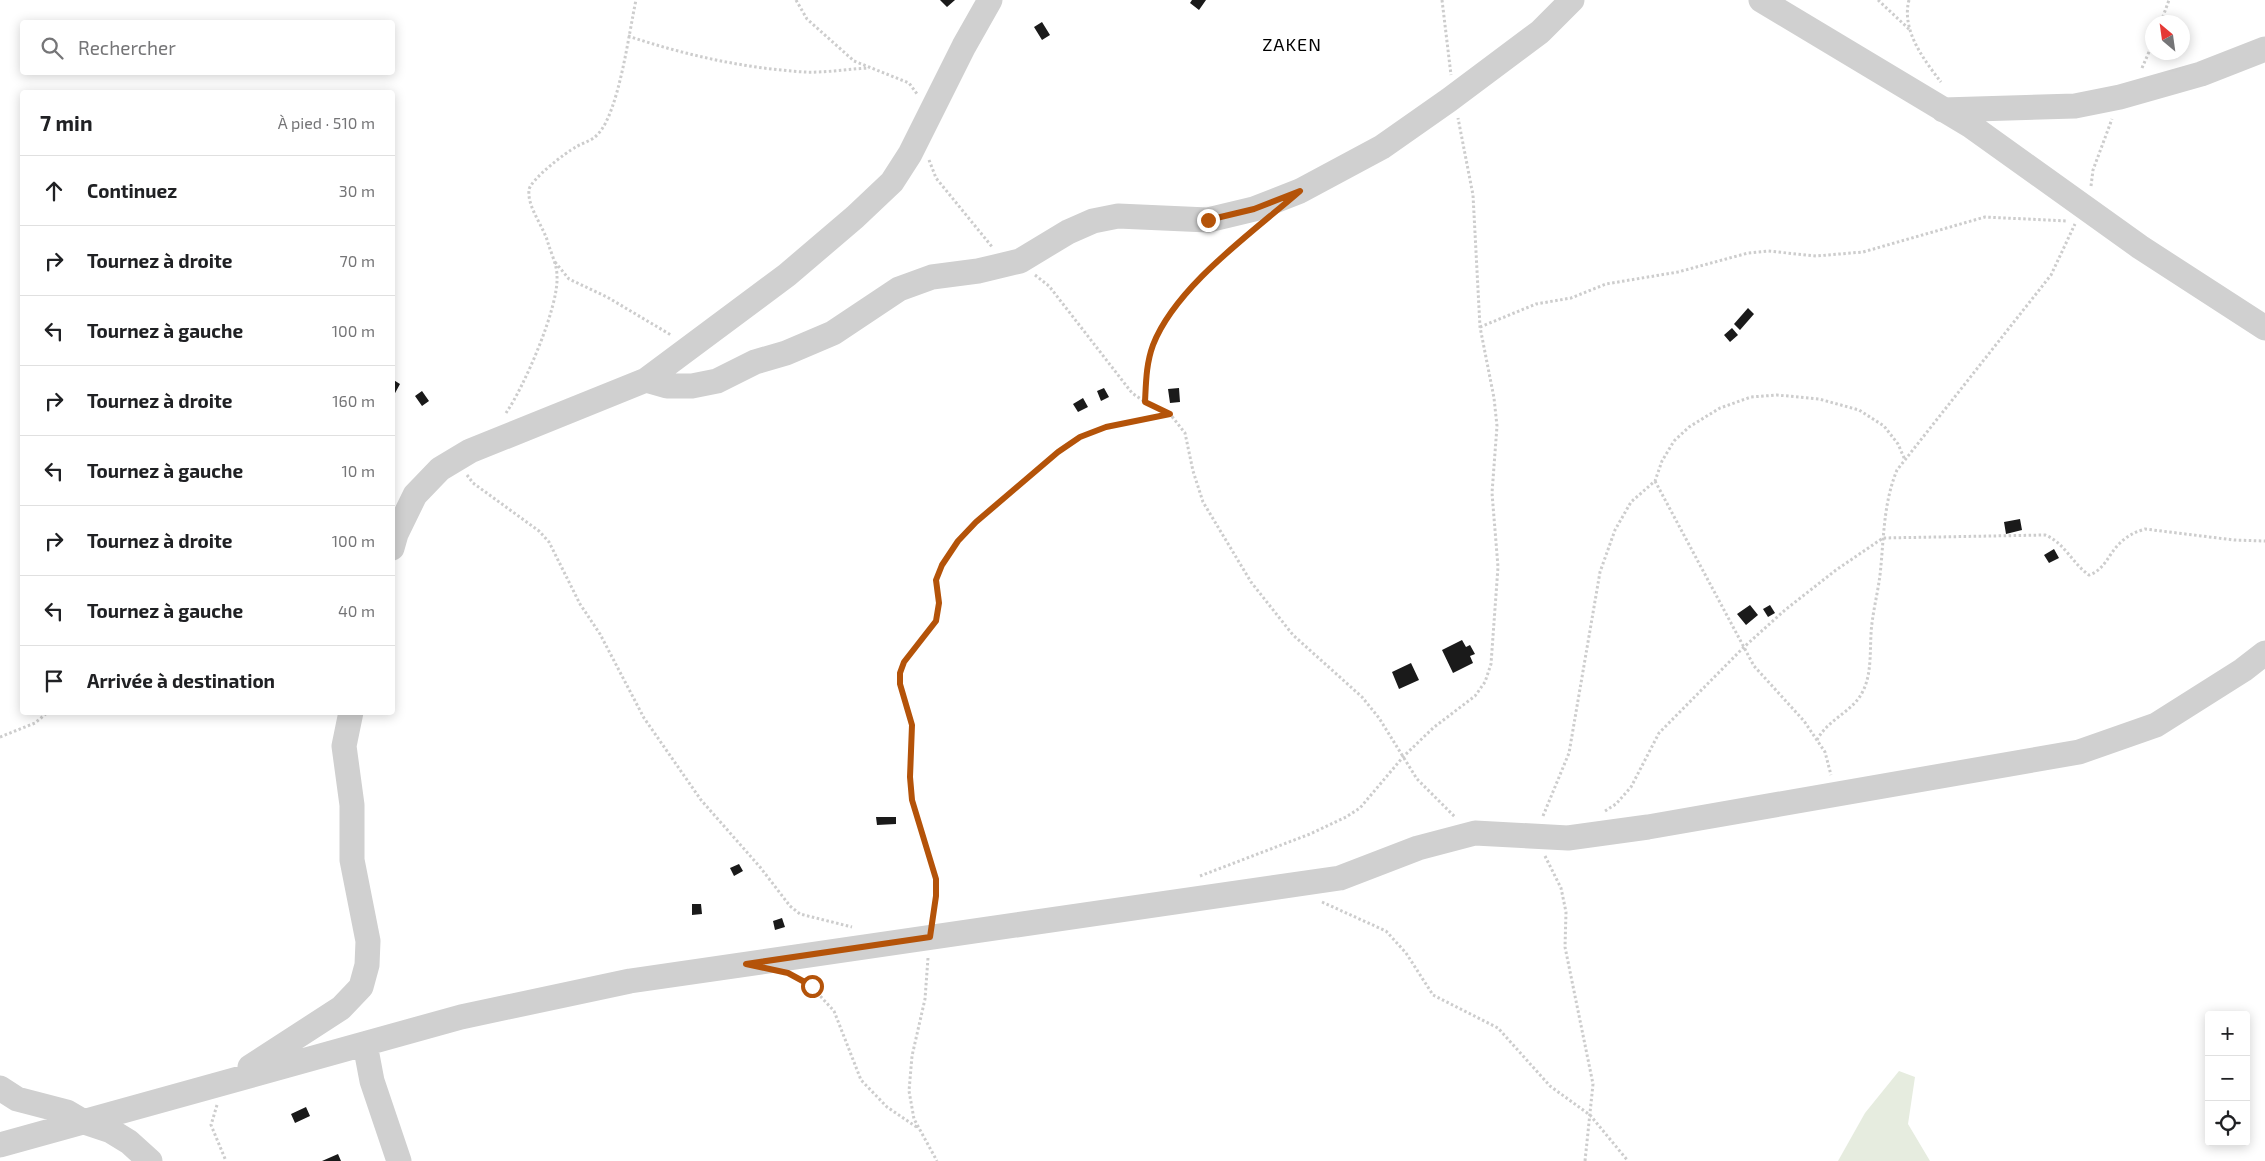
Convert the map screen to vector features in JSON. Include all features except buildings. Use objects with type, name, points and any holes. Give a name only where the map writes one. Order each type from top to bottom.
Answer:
[{"type":"street","points":[[395,538],[415,495],[440,469],[470,451],[646,380],[692,344],[788,275],[855,217],[892,182],[910,154],[964,46],[990,0]]},
{"type":"street","points":[[646,380],[667,386],[692,386],[717,381],[755,362],[786,353],[833,333],[899,289],[932,277],[978,271],[1020,261],[1068,232],[1093,221],[1118,216],[1208,220],[1263,205],[1300,191],[1382,147],[1454,97],[1540,32],[1572,0]]},
{"type":"street","points":[[1760,0],[1952,110],[1970,126],[2140,247],[2265,328]]},
{"type":"street","points":[[1952,110],[2075,106],[2124,96],[2201,74],[2265,49]]},
{"type":"street","points":[[0,1145],[462,1017],[630,981],[1340,878],[1418,848],[1475,833],[1568,838],[1836,795],[2079,752],[2156,725],[2243,670],[2265,653]]},
{"type":"street","points":[[225,1083],[312,1029],[341,1008],[361,987],[367,965],[368,941],[352,860],[352,805],[344,746],[350,715]]},
{"type":"street","points":[[365,1044],[372,1081],[399,1161]]},
{"type":"street","points":[[0,1088],[17,1099],[67,1112],[84,1122],[111,1131],[129,1142],[150,1161]]},
{"type":"path","points":[[503,417],[518,396],[545,329],[556,289],[558,274],[547,238],[530,201],[529,189],[533,181],[574,147],[592,140],[607,123],[616,99],[636,0]]},
{"type":"path","points":[[796,0],[807,19],[854,61],[909,84],[923,103],[927,121]]},
{"type":"path","points":[[1193,879],[1220,867],[1310,834],[1346,817],[1360,808],[1403,757],[1433,728],[1475,696],[1485,682],[1491,664],[1498,567],[1492,493],[1497,426],[1494,398],[1480,327],[1473,195],[1454,97],[1442,0]]},
{"type":"path","points":[[1878,0],[1910,31]]},
{"type":"path","points":[[1909,0],[1907,7],[1910,31],[1921,56],[1952,110]]},
{"type":"path","points":[[2164,15],[2169,0]]},
{"type":"path","points":[[628,36],[679,53],[734,64],[805,72],[872,68]]},
{"type":"path","points":[[2087,209],[2093,170],[2108,128],[2124,96],[2147,60]]},
{"type":"path","points":[[928,157],[936,178],[996,251],[1020,261],[1049,286],[1132,393],[1145,402],[1170,414],[1185,433],[1193,471],[1203,502],[1251,582],[1293,635],[1362,697],[1379,718],[1422,785],[1439,803],[1475,833]]},
{"type":"path","points":[[1480,327],[1536,304],[1571,298],[1606,284],[1678,272],[1748,253],[1768,251],[1816,256],[1863,252],[1985,217],[2076,221],[2051,275],[1897,470],[1890,487],[1886,506],[1880,576],[1872,624],[1869,669],[1864,691],[1857,700],[1823,728],[1817,740]]},
{"type":"path","points":[[1145,402],[1147,367],[1153,346],[1163,324],[1179,302],[1216,263],[1258,227]]},
{"type":"path","points":[[553,259],[569,280],[640,316],[666,333],[692,344]]},
{"type":"path","points":[[1586,1161],[1592,1084],[1565,947],[1566,912],[1561,888],[1535,836],[1569,753],[1600,572],[1615,530],[1631,502],[1656,481],[1662,461],[1674,442],[1689,427],[1720,408],[1751,397],[1777,395],[1819,399],[1859,410],[1884,426],[1898,444],[1905,460]]},
{"type":"path","points":[[937,1161],[914,1119],[909,1091],[912,1056],[925,999],[930,937],[936,896],[936,879],[912,800],[910,777],[912,725],[900,684],[900,673],[904,662],[936,621],[939,603],[936,580],[942,565],[958,541],[976,522],[1058,452],[1080,437],[1106,427],[1170,414]]},
{"type":"path","points":[[456,459],[473,483],[539,531],[549,542],[580,604],[600,634],[644,718],[701,800],[760,867],[790,906],[800,914],[854,927]]},
{"type":"path","points":[[1656,481],[1754,666],[1804,721],[1825,752],[1836,795]]},
{"type":"path","points":[[1598,815],[1616,804],[1631,786],[1659,733],[1744,647],[1785,610],[1828,576],[1883,538],[2045,535],[2054,539],[2080,568],[2089,574],[2097,572],[2119,544],[2132,534],[2145,529],[2234,540],[2265,541]]},
{"type":"path","points":[[0,737],[35,723],[44,715]]},
{"type":"path","points":[[1318,901],[1386,932],[1406,953],[1433,995],[1498,1028],[1550,1086],[1590,1115],[1628,1161]]},
{"type":"path","points":[[796,978],[812,986],[834,1011],[861,1080],[888,1107],[920,1129]]},
{"type":"path","points":[[225,1083],[211,1126],[226,1161]]},
{"type":"shaded area","points":[[1899,1071],[1915,1077],[1908,1124],[1930,1161],[1838,1161],[1865,1113]]},
{"type":"district","name":"ZAKEN","points":[[1292,45]]},
{"type":"route","points":[[812,986],[788,973],[746,964],[930,937],[936,896],[936,879],[912,800],[910,777],[912,725],[900,684],[900,673],[904,662],[936,621],[939,613],[936,580],[942,565],[958,541],[976,522],[1058,452],[1080,437],[1106,427],[1170,414],[1145,402],[1147,367],[1153,346],[1163,324],[1179,302],[1216,263],[1300,191],[1254,209],[1208,220]]}]
